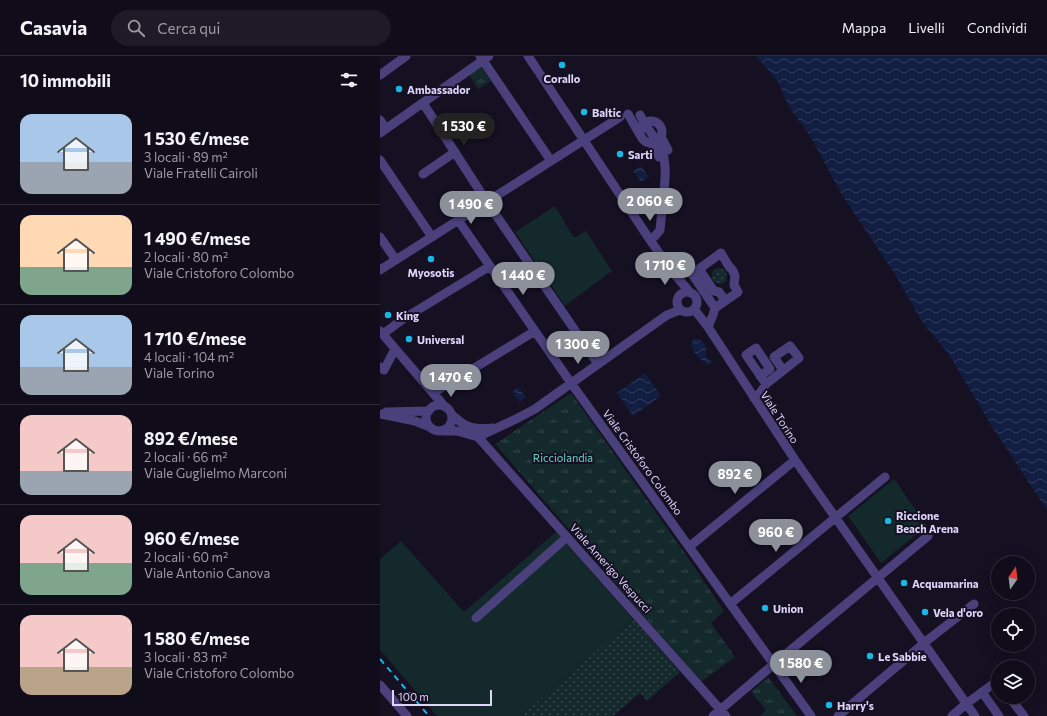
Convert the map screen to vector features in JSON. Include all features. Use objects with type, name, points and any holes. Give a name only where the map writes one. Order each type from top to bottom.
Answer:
[{"type":"street","points":[[380,75],[406,56]]},
{"type":"street","points":[[528,56],[650,240],[671,270],[689,292],[695,296],[697,305],[690,312],[682,311],[666,315]]},
{"type":"street","points":[[380,120],[383,131],[484,57],[551,161]]},
{"type":"street","points":[[422,103],[598,364]]},
{"type":"street","points":[[380,270],[624,115],[644,141],[656,141]]},
{"type":"street","points":[[643,121],[656,141],[657,152],[660,158],[659,198],[662,210],[660,230],[656,236],[650,240]]},
{"type":"street","points":[[640,135],[642,125],[651,121],[658,124],[661,130],[656,141]]},
{"type":"street","points":[[423,174],[455,152]]},
{"type":"street","points":[[380,160],[432,237]]},
{"type":"street","name":"Viale Cristoforo Colombo","points":[[458,220],[571,383],[811,716]]},
{"type":"street","points":[[380,237],[396,260]]},
{"type":"street","points":[[671,270],[696,271],[721,254],[728,266],[734,271],[734,285],[738,292],[715,308]]},
{"type":"street","points":[[490,266],[381,333],[452,415],[464,425],[473,428],[497,428]]},
{"type":"street","points":[[671,270],[675,280],[678,298],[677,305],[682,311]]},
{"type":"street","points":[[696,271],[714,292],[719,292],[725,300]]},
{"type":"street","points":[[696,271],[715,308],[714,315],[708,328]]},
{"type":"street","points":[[380,413],[415,421],[436,431],[457,431],[478,437],[535,409],[666,315],[684,292],[689,292]]},
{"type":"street","name":"Viale Torino","points":[[694,309],[835,518],[975,716]]},
{"type":"street","name":"Viale Torino","points":[[682,311],[708,328]]},
{"type":"street","points":[[430,428],[426,420],[430,410],[433,393],[535,331]]},
{"type":"street","points":[[385,371],[395,349]]},
{"type":"street","points":[[754,398],[760,393],[766,384],[778,376],[783,370]]},
{"type":"street","points":[[760,376],[766,384]]},
{"type":"street","points":[[380,413],[430,410],[438,406],[445,407]]},
{"type":"street","points":[[443,431],[449,426],[452,415]]},
{"type":"street","name":"Viale Amerigo Vespucci","points":[[478,437],[567,537],[720,714]]},
{"type":"street","points":[[689,547],[795,460]]},
{"type":"street","points":[[730,604],[885,477]]},
{"type":"street","points":[[476,618],[567,537]]},
{"type":"street","points":[[720,714],[774,664],[926,540]]},
{"type":"street","points":[[838,716],[974,604]]},
{"type":"street","points":[[380,685],[407,716]]},
{"type":"street","points":[[952,716],[991,685]]},
{"type":"street","points":[[982,692],[999,716]]},
{"type":"street","points":[[1015,704],[1024,716]]},
{"type":"green space","points":[[481,66],[491,81],[478,89],[469,75]]},
{"type":"green space","points":[[555,206],[574,238],[586,231],[612,271],[565,306],[515,232]]},
{"type":"green space","points":[[719,268],[725,270],[727,276],[726,281],[721,284],[715,282],[712,278],[714,270]]},
{"type":"green space","name":"Ricciolandia","points":[[571,393],[724,611],[711,623],[735,657],[701,682],[495,444]]},
{"type":"green space","name":"Riccione Beach Arena","points":[[894,479],[927,526],[881,563],[848,516]]},
{"type":"green space","points":[[556,532],[633,619],[521,716],[437,716],[380,650],[380,559],[401,541],[464,612]]},
{"type":"green space","points":[[633,619],[680,672],[647,701],[640,693],[613,716],[521,716]]},
{"type":"green space","points":[[768,677],[797,716],[760,716],[766,710],[751,692]]},
{"type":"water","points":[[756,56],[1047,56],[1047,510],[991,425],[948,353],[922,322],[896,276],[842,195],[810,136],[789,107],[778,82]]},
{"type":"water","points":[[641,166],[649,177],[641,182],[633,171]]},
{"type":"water","points":[[696,338],[702,341],[706,348],[706,357],[712,361],[708,365],[698,357],[693,350],[693,339]]},
{"type":"water","points":[[645,373],[661,396],[633,416],[617,393]]},
{"type":"water","points":[[518,387],[526,397],[520,402],[512,392]]},
{"type":"railway","points":[[380,659],[429,716]]},
{"type":"place","name":"Corallo","points":[[562,65]]},
{"type":"place","name":"Ambassador","points":[[399,89]]},
{"type":"place","name":"Baltic","points":[[584,112]]},
{"type":"place","name":"Sarti","points":[[620,154]]},
{"type":"place","name":"Myosotis","points":[[431,259]]},
{"type":"place","name":"King","points":[[388,315]]},
{"type":"place","name":"Universal","points":[[409,339]]},
{"type":"place","name":"Riccione Beach Arena","points":[[888,521]]},
{"type":"place","name":"Acquamarina","points":[[904,583]]},
{"type":"place","name":"Union","points":[[765,608]]},
{"type":"place","name":"Vela d'oro","points":[[925,612]]},
{"type":"place","name":"Le Sabbie","points":[[870,656]]},
{"type":"place","name":"Harry's","points":[[829,705]]}]
